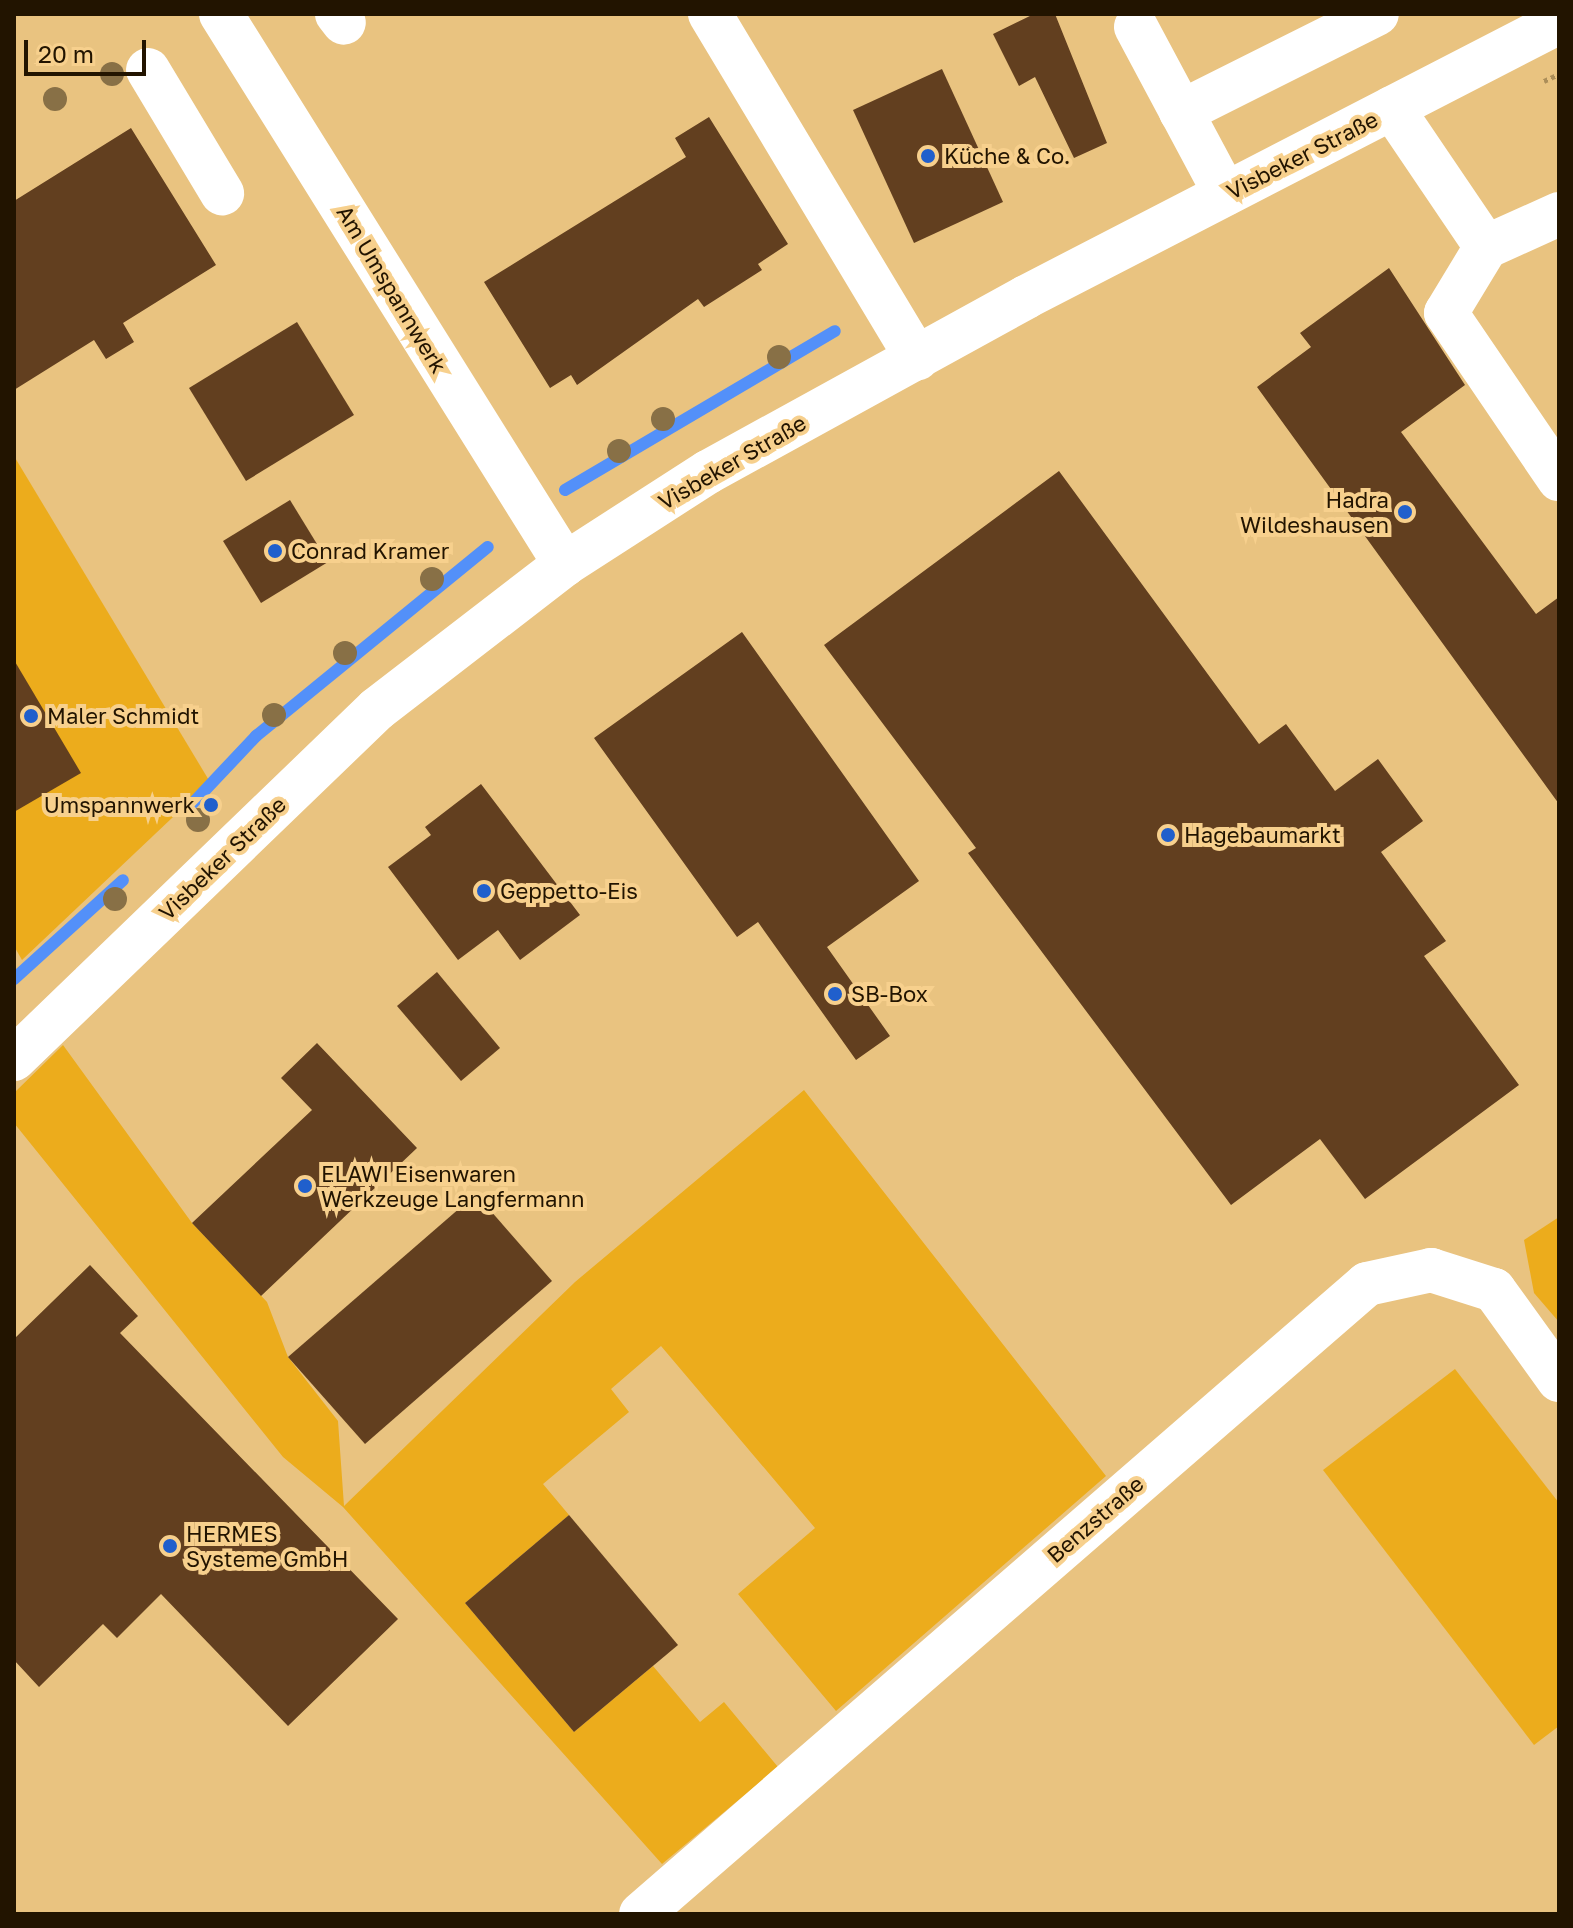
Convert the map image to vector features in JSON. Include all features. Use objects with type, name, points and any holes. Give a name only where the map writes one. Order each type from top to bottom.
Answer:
[{"type":"street","name":"Am Umspannwerk","points":[[221,14],[565,564]]},
{"type":"street","points":[[710,14],[917,359]]},
{"type":"street","points":[[1181,112],[1377,14]]},
{"type":"street","name":"Visbeker Straße","points":[[14,1059],[377,709],[565,564],[708,472],[1225,194],[1559,22]]},
{"type":"street","points":[[1136,27],[1225,194]]},
{"type":"street","points":[[148,70],[222,193]]},
{"type":"street","points":[[1392,108],[1486,247]]},
{"type":"street","points":[[1559,214],[1486,247],[1446,313],[1559,479]]},
{"type":"street","name":"Benzstraße","points":[[641,1914],[1367,1284],[1431,1270],[1494,1290],[1559,1380]]},
{"type":"path","points":[[1533,87],[1559,74]]},
{"type":"shaded area","points":[[14,456],[210,782],[22,960],[14,946]]},
{"type":"shaded area","points":[[63,1045],[192,1223],[267,1302],[288,1357],[338,1421],[344,1506],[575,1282],[804,1090],[1106,1476],[836,1711],[738,1594],[815,1528],[661,1346],[611,1389],[629,1412],[543,1484],[569,1515],[465,1603],[574,1732],[653,1666],[700,1722],[724,1702],[778,1767],[662,1864],[343,1507],[283,1457],[14,1123],[14,1093]]},
{"type":"shaded area","points":[[1559,1217],[1559,1322],[1534,1293],[1524,1240]]},
{"type":"shaded area","points":[[1455,1369],[1559,1503],[1559,1726],[1534,1745],[1323,1470]]},
{"type":"building","points":[[1034,14],[1055,14],[1107,143],[1074,158],[1035,77],[1019,86],[993,34]]},
{"type":"building","name":"Küche & Co.","points":[[942,69],[1003,202],[914,243],[853,110]]},
{"type":"building","points":[[709,117],[788,244],[758,264],[762,270],[704,307],[698,299],[577,385],[571,375],[550,388],[484,282],[686,157],[675,138]]},
{"type":"building","points":[[131,128],[216,265],[123,323],[134,342],[106,359],[94,340],[14,390],[14,201]]},
{"type":"building","name":"Hadra Wildeshausen","points":[[1389,268],[1465,385],[1401,432],[1536,614],[1559,597],[1559,804],[1257,387],[1311,347],[1300,333]]},
{"type":"building","points":[[297,322],[354,415],[246,481],[189,388]]},
{"type":"building","name":"Hagebaumarkt","points":[[1059,471],[1259,744],[1286,724],[1335,791],[1378,759],[1423,821],[1381,852],[1446,941],[1424,956],[1519,1085],[1365,1199],[1320,1139],[1231,1205],[968,853],[976,848],[824,645]]},
{"type":"building","name":"Conrad Kramer","points":[[290,500],[328,562],[261,603],[223,541]]},
{"type":"building","points":[[742,632],[919,881],[827,947],[890,1036],[856,1060],[758,922],[737,937],[594,738]]},
{"type":"building","name":"Maler Schmidt","points":[[14,660],[81,773],[14,812]]},
{"type":"building","name":"Geppetto-Eis","points":[[481,784],[580,915],[520,960],[498,930],[458,960],[388,867],[431,835],[425,827]]},
{"type":"building","points":[[437,972],[500,1048],[461,1081],[397,1006]]},
{"type":"building","name":"ELAWI Eisenwaren Werkzeuge Langfermann","points":[[317,1043],[417,1148],[261,1296],[192,1223],[312,1110],[281,1078]]},
{"type":"building","points":[[476,1194],[552,1281],[365,1444],[288,1357]]},
{"type":"building","name":"HERMES Systeme GmbH","points":[[90,1265],[138,1316],[120,1333],[398,1619],[288,1726],[161,1594],[117,1638],[103,1624],[39,1687],[14,1660],[14,1339]]},
{"type":"building","points":[[569,1515],[678,1645],[574,1732],[465,1603]]},
{"type":"waterway","points":[[565,490],[835,331]]},
{"type":"waterway","points":[[192,804],[256,736],[488,547]]},
{"type":"waterway","points":[[14,979],[123,880]]},
{"type":"place","name":"Küche & Co.","points":[[928,156]]},
{"type":"place","name":"Hadra Wildeshausen","points":[[1405,512]]},
{"type":"place","name":"Conrad Kramer","points":[[275,551]]},
{"type":"place","name":"Maler Schmidt","points":[[31,716]]},
{"type":"place","name":"Umspannwerk","points":[[211,805]]},
{"type":"place","name":"Hagebaumarkt","points":[[1168,835]]},
{"type":"place","name":"Geppetto-Eis","points":[[484,891]]},
{"type":"place","name":"SB-Box","points":[[835,994]]},
{"type":"place","name":"ELAWI Eisenwaren Werkzeuge Langfermann","points":[[305,1186]]},
{"type":"place","name":"HERMES Systeme GmbH","points":[[170,1546]]}]
